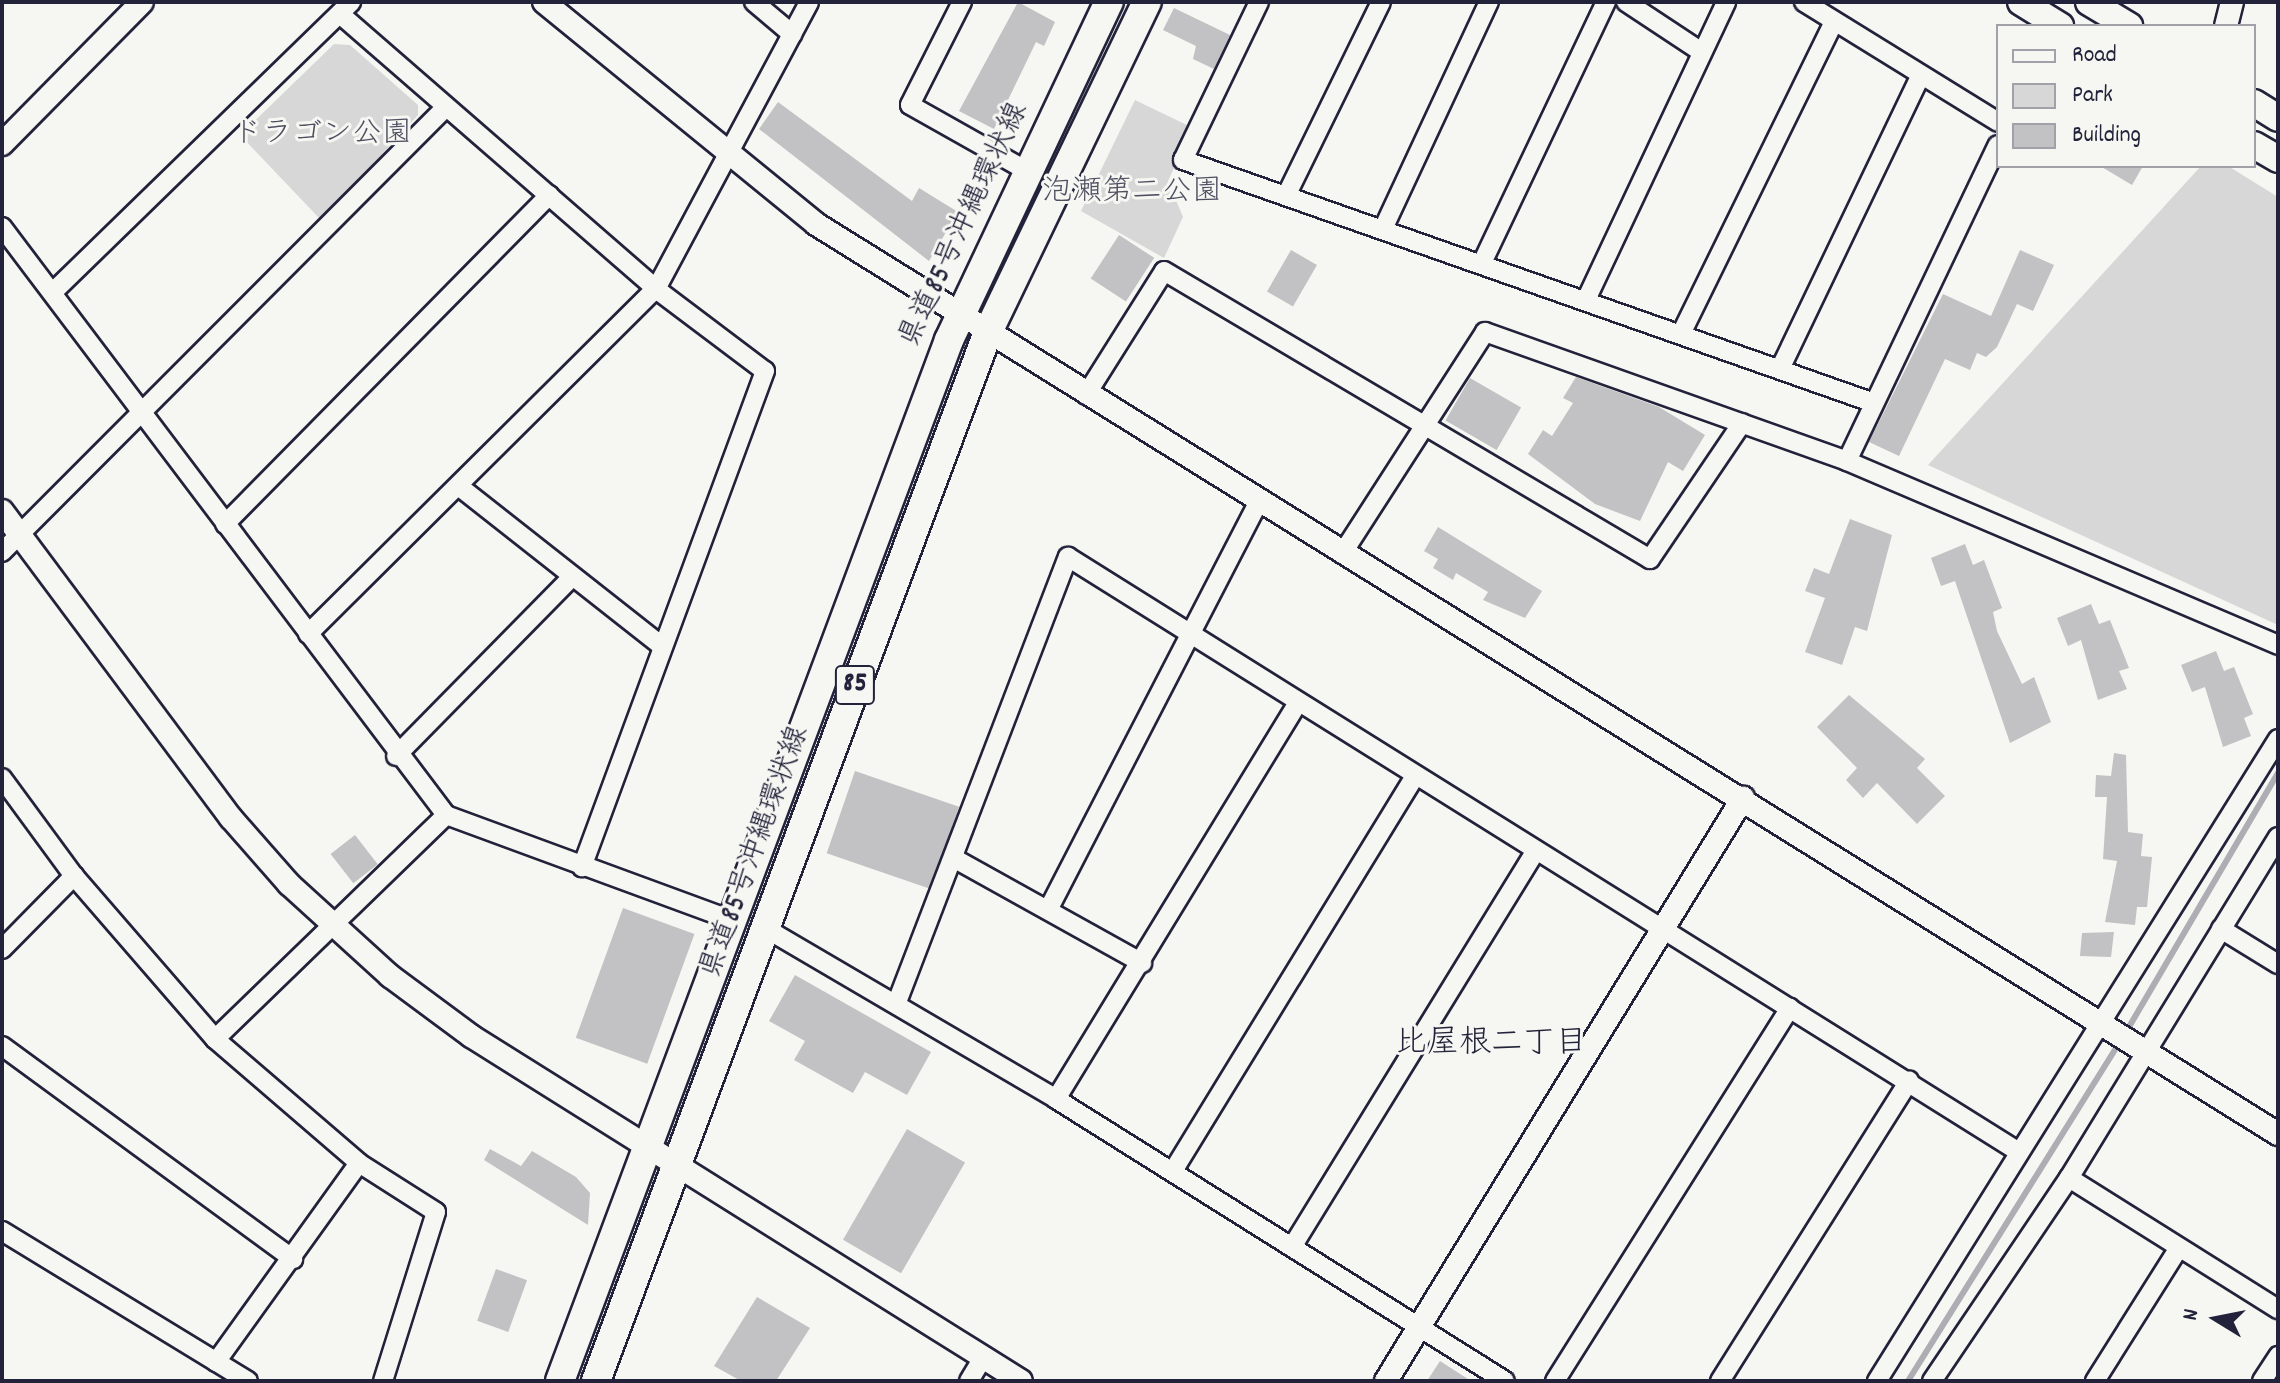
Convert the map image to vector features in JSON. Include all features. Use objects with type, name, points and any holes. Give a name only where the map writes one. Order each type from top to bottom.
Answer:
[{"type":"main road","name":"県道85号沖縄環状線","points":[[560,1381],[960,313],[1109,2]]},
{"type":"main road","name":"県道85号沖縄環状線","points":[[596,1381],[988,332],[1147,2]]},
{"type":"main road","points":[[2021,2],[2055,24]]},
{"type":"main road","points":[[2089,2],[2126,24]]},
{"type":"main road","points":[[2256,104],[2278,118]]},
{"type":"main road","points":[[2256,146],[2278,159]]},
{"type":"street","points":[[2,144],[142,2]]},
{"type":"street","points":[[544,2],[816,224],[1342,554],[1743,798],[2104,1028],[2278,1134]]},
{"type":"street","points":[[754,2],[792,34]]},
{"type":"street","points":[[308,634],[461,488],[656,289],[809,2]]},
{"type":"street","points":[[941,2],[959,8],[910,105],[1027,171]]},
{"type":"street","points":[[1259,2],[1183,160],[1874,403]]},
{"type":"street","points":[[1286,196],[1381,2]]},
{"type":"street","points":[[1383,229],[1489,2]]},
{"type":"street","points":[[1482,263],[1606,2]]},
{"type":"street","points":[[1626,2],[1700,51]]},
{"type":"street","points":[[1586,300],[1700,51],[1726,2]]},
{"type":"street","points":[[1804,2],[1996,121]]},
{"type":"street","points":[[2226,24],[2232,2]]},
{"type":"street","points":[[53,292],[345,8],[444,109],[550,195],[656,289],[765,371],[582,867]]},
{"type":"street","points":[[1681,334],[1834,21]]},
{"type":"street","points":[[1780,369],[1921,75]]},
{"type":"street","points":[[2,552],[144,415],[444,109]]},
{"type":"street","points":[[1847,461],[1996,149]]},
{"type":"street","points":[[225,524],[550,195]]},
{"type":"street","points":[[2,227],[396,756],[446,815],[732,920]]},
{"type":"street","points":[[1086,395],[1164,271],[1650,559],[1742,423]]},
{"type":"street","points":[[1342,554],[1420,425],[1485,332],[1847,461],[2278,645]]},
{"type":"street","points":[[461,488],[570,579],[662,646]]},
{"type":"street","points":[[1048,910],[1188,627],[1259,501]]},
{"type":"street","points":[[2,511],[231,818],[330,922],[471,1036],[1021,1381]]},
{"type":"street","points":[[897,1002],[957,860],[1068,557],[1188,627],[1298,702],[1535,852],[1662,927],[2019,1152]]},
{"type":"street","points":[[396,756],[570,579]]},
{"type":"street","points":[[1056,1099],[1142,963],[1298,702]]},
{"type":"street","points":[[1877,1381],[2019,1152],[2104,1028],[2278,739]]},
{"type":"street","points":[[1173,1171],[1415,776]]},
{"type":"street","points":[[2,778],[74,876],[215,1039],[359,1163],[436,1212],[383,1381]]},
{"type":"street","points":[[1386,1381],[1743,798]]},
{"type":"street","points":[[215,1039],[330,922],[446,815]]},
{"type":"street","points":[[1932,1381],[2069,1178],[2140,1049],[2221,929],[2278,837]]},
{"type":"street","points":[[1292,1247],[1535,852]]},
{"type":"street","points":[[957,860],[1142,963]]},
{"type":"street","points":[[2,949],[74,876]]},
{"type":"street","points":[[765,928],[897,1002],[1056,1099],[1505,1381]]},
{"type":"street","points":[[2221,929],[2278,964]]},
{"type":"street","points":[[1555,1381],[1790,1008]]},
{"type":"street","points":[[2,1046],[293,1259]]},
{"type":"street","points":[[1720,1381],[1909,1081]]},
{"type":"street","points":[[216,1362],[293,1259],[359,1163]]},
{"type":"street","points":[[2069,1178],[2278,1309]]},
{"type":"street","points":[[2,1231],[248,1381]]},
{"type":"street","points":[[2095,1381],[2178,1249]]},
{"type":"street","points":[[2262,1381],[2278,1356]]},
{"type":"street","points":[[969,1381],[983,1358]]},
{"type":"green space","name":"ドラゴン公園","points":[[334,44],[350,45],[418,105],[418,115],[321,220],[240,135]]},
{"type":"green space","name":"泡瀬第二公園","points":[[1135,100],[1193,128],[1168,181],[1183,217],[1164,258],[1081,211]]},
{"type":"green space","points":[[2199,168],[2231,168],[2278,197],[2278,625],[1928,465]]},
{"type":"building","points":[[1018,2],[1055,22],[1044,46],[1036,42],[994,129],[959,111]]},
{"type":"building","points":[[1174,8],[1230,35],[1214,69],[1193,59],[1196,46],[1163,30]]},
{"type":"building","points":[[778,102],[912,201],[919,188],[958,212],[929,261],[759,129]]},
{"type":"building","points":[[2103,168],[2142,168],[2132,185]]},
{"type":"building","points":[[1119,235],[1154,258],[1126,301],[1091,279]]},
{"type":"building","points":[[1291,250],[1317,265],[1293,307],[1267,292]]},
{"type":"building","points":[[2020,250],[2054,265],[2033,311],[2017,304],[1997,347],[1986,357],[1977,353],[1970,370],[1945,359],[1899,456],[1869,442],[1943,294],[1991,316]]},
{"type":"building","points":[[1576,377],[1659,407],[1705,435],[1683,471],[1668,462],[1640,521],[1595,504],[1528,454],[1543,430],[1552,436],[1573,403],[1563,398]]},
{"type":"building","points":[[1470,378],[1521,408],[1497,450],[1446,420]]},
{"type":"building","points":[[1850,519],[1892,535],[1867,631],[1855,627],[1842,665],[1805,652],[1825,598],[1805,591],[1814,568],[1829,574]]},
{"type":"building","points":[[1438,527],[1542,591],[1525,618],[1483,600],[1488,592],[1456,573],[1453,580],[1433,568],[1438,559],[1424,551]]},
{"type":"building","points":[[1965,544],[1973,565],[1984,560],[2002,608],[1993,612],[1997,631],[2022,684],[2034,677],[2051,722],[2010,743],[1955,581],[1941,586],[1931,558]]},
{"type":"building","points":[[2091,604],[2099,624],[2110,620],[2129,668],[2119,671],[2127,689],[2098,700],[2081,640],[2068,646],[2057,618]]},
{"type":"building","points":[[2216,651],[2224,671],[2234,667],[2253,714],[2244,718],[2251,736],[2223,747],[2205,687],[2192,692],[2181,665]]},
{"type":"building","points":[[1849,695],[1925,759],[1917,768],[1945,796],[1917,824],[1877,783],[1863,798],[1846,780],[1857,768],[1817,727]]},
{"type":"building","points":[[2114,753],[2126,755],[2128,832],[2143,834],[2141,856],[2152,857],[2147,907],[2137,907],[2135,925],[2105,922],[2117,861],[2103,859],[2107,797],[2095,797],[2096,775],[2111,776]]},
{"type":"building","points":[[855,771],[959,807],[931,889],[827,853]]},
{"type":"building","points":[[355,835],[378,864],[353,883],[331,854]]},
{"type":"building","points":[[623,908],[694,934],[647,1064],[576,1038]]},
{"type":"building","points":[[2114,932],[2111,957],[2080,956],[2082,933]]},
{"type":"building","points":[[795,975],[931,1052],[907,1095],[865,1072],[853,1093],[794,1060],[805,1041],[769,1021]]},
{"type":"building","points":[[907,1129],[965,1162],[901,1273],[843,1240]]},
{"type":"building","points":[[490,1149],[521,1166],[532,1151],[576,1177],[590,1193],[588,1225],[484,1160]]},
{"type":"building","points":[[496,1269],[527,1280],[508,1332],[477,1321]]},
{"type":"building","points":[[757,1297],[810,1328],[776,1381],[741,1381],[714,1366]]},
{"type":"building","points":[[1440,1361],[1471,1381],[1427,1381]]},
{"type":"waterway","points":[[2126,1032],[2278,773]]},
{"type":"waterway","points":[[1908,1381],[2120,1042]]},
{"type":"district","name":"比屋根二丁目","points":[[1491,1045]]}]
